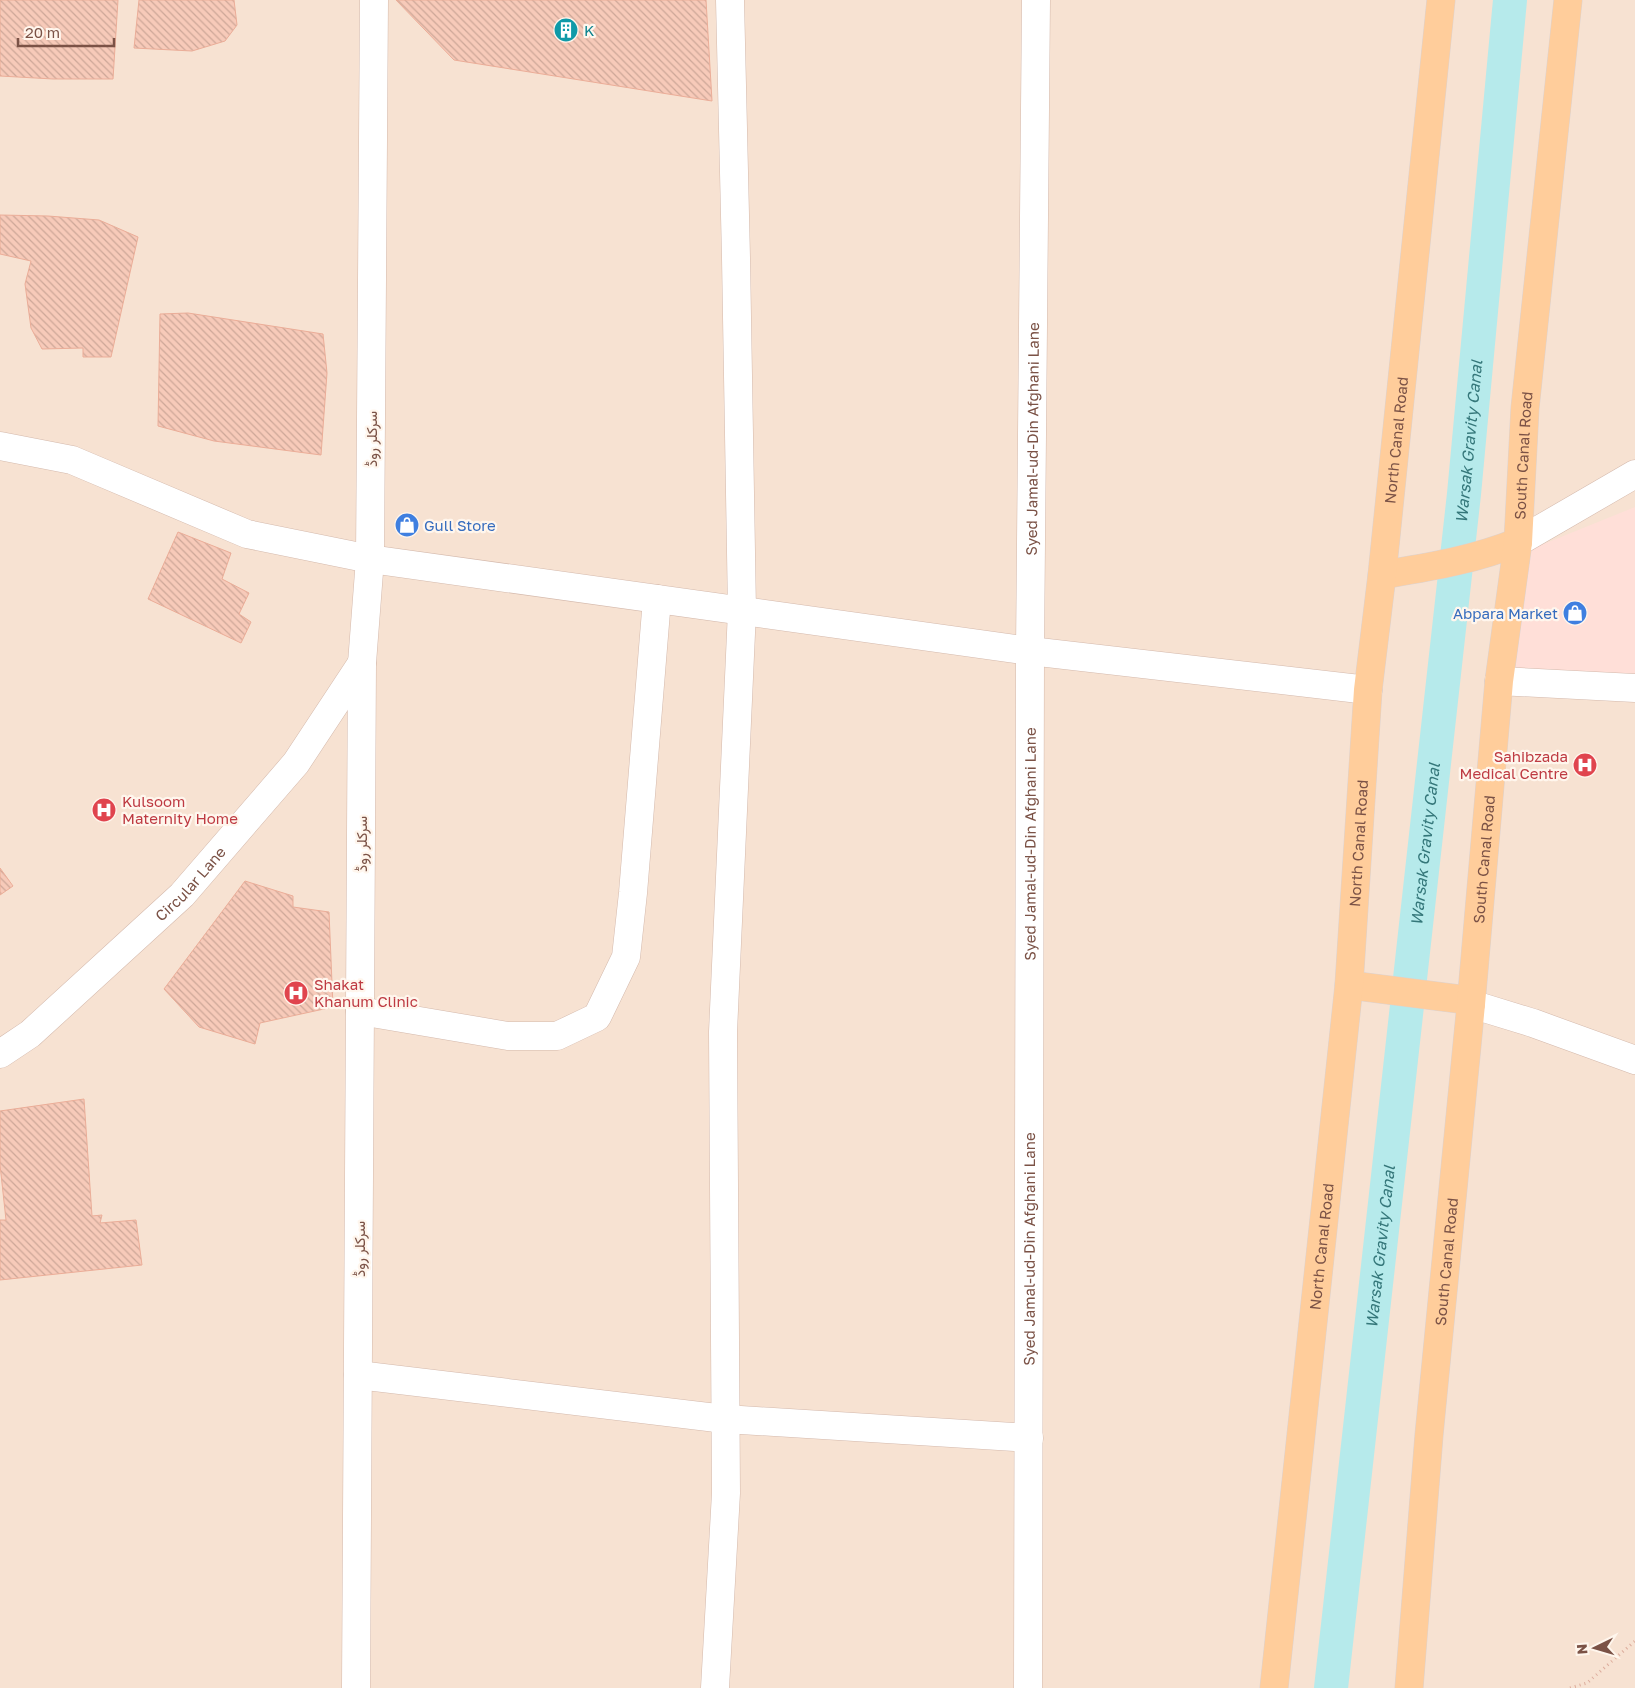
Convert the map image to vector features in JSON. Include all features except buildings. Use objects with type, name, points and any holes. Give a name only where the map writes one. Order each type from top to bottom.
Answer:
[{"type":"main road","name":"North Canal Road","points":[[1274,1688],[1350,985],[1368,690],[1382,575],[1441,0]]},
{"type":"main road","name":"South Canal Road","points":[[1409,1688],[1465,1001],[1499,681],[1518,542],[1525,408],[1568,0]]},
{"type":"main road","points":[[1382,575],[1490,553],[1518,542]]},
{"type":"main road","points":[[1350,985],[1465,1001]]},
{"type":"street","name":"سرکلر روڈ","points":[[356,1688],[362,663],[370,559],[374,0]]},
{"type":"street","points":[[715,1688],[726,1493],[724,1032],[742,611],[730,0]]},
{"type":"street","name":"Syed Jamal-ud-Din Afghani Lane","points":[[1028,1688],[1030,651],[1036,0]]},
{"type":"street","points":[[0,446],[72,460],[247,534],[370,559],[1030,651],[1368,690]]},
{"type":"street","points":[[1518,542],[1635,474]]},
{"type":"street","points":[[360,1011],[508,1036],[557,1036],[597,1017],[626,957],[657,599]]},
{"type":"street","name":"Circular Lane","points":[[0,1054],[30,1034],[182,895],[296,763],[362,663]]},
{"type":"street","points":[[1499,681],[1635,688]]},
{"type":"street","points":[[1465,1001],[1533,1023],[1635,1060]]},
{"type":"street","points":[[358,1375],[725,1419],[1029,1438]]},
{"type":"path","points":[[1570,1688],[1587,1683],[1635,1641]]},
{"type":"shaded area","points":[[0,0],[1635,0],[1635,1688],[0,1688]]},
{"type":"shaded area","name":"Abpara Market","points":[[1635,507],[1635,674],[1506,675],[1524,552]]},
{"type":"waterway","name":"Warsak Gravity Canal","points":[[1331,1688],[1464,494],[1510,0]]},
{"type":"place","name":"K","points":[[566,30]]},
{"type":"place","name":"Gull Store","points":[[407,525]]},
{"type":"place","name":"Abpara Market","points":[[1575,613]]},
{"type":"place","name":"Sahibzada Medical Centre","points":[[1585,765]]},
{"type":"place","name":"Kulsoom Maternity Home","points":[[104,810]]},
{"type":"place","name":"Shakat Khanum Clinic","points":[[296,993]]}]
